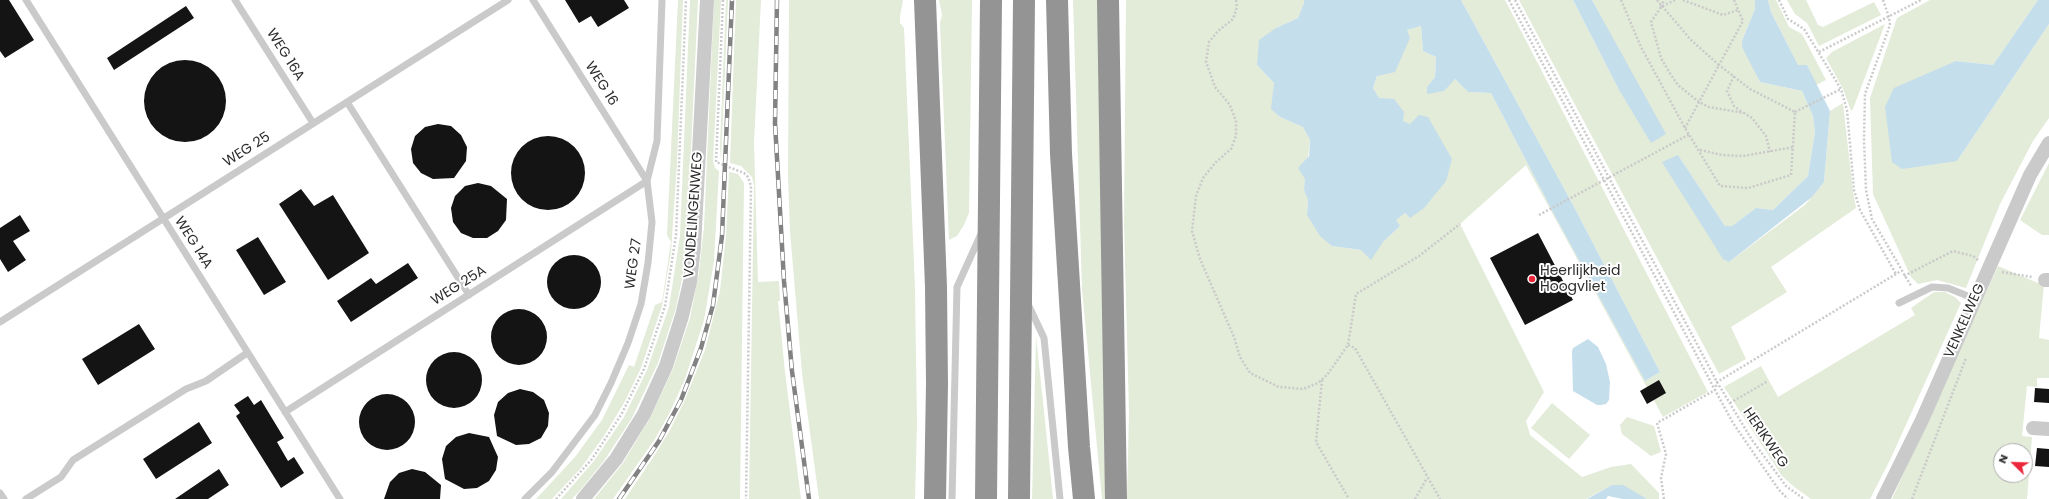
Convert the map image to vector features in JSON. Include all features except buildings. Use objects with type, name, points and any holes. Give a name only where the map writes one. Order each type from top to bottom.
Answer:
[{"type":"highway","points":[[986,499],[991,0]]},
{"type":"highway","points":[[1019,499],[1024,0]]},
{"type":"highway","points":[[1057,0],[1060,154],[1084,499]]},
{"type":"highway","points":[[1108,0],[1116,499]]},
{"type":"highway","points":[[924,4],[932,153],[936,287],[937,384],[935,499]]},
{"type":"street","name":"VONDELINGENWEG","points":[[583,499],[613,462],[644,414],[667,362],[682,316],[690,282],[694,247],[707,0]]},
{"type":"street","name":"VENKELWEG","points":[[1883,499],[1922,420],[2030,175],[2049,143]]},
{"type":"street","points":[[2033,428],[2049,429]]},
{"type":"lane","name":"WEG 14A","points":[[26,0],[340,499]]},
{"type":"lane","name":"WEG 16A","points":[[235,0],[313,124]]},
{"type":"lane","name":"WEG 25","points":[[0,322],[508,0]]},
{"type":"lane","name":"WEG 16","points":[[533,0],[647,181]]},
{"type":"lane","name":"WEG 27","points":[[525,499],[552,472],[595,415],[611,383],[628,343],[641,304],[648,263],[652,222],[647,181],[657,140],[662,0]]},
{"type":"lane","points":[[347,102],[469,295]]},
{"type":"lane","name":"WEG 25A","points":[[285,412],[647,181]]},
{"type":"lane","points":[[952,499],[957,288],[988,217]]},
{"type":"lane","points":[[1899,303],[1916,293],[1932,287],[1948,288],[1975,299]]},
{"type":"lane","points":[[1020,290],[1044,338],[1060,499]]},
{"type":"lane","points":[[26,499],[61,477],[73,460],[186,389],[206,381],[247,353]]},
{"type":"lane","points":[[0,493],[4,499]]},
{"type":"path","name":"VONDELINGENWEG","points":[[680,163],[686,0]]},
{"type":"path","points":[[723,0],[716,162],[744,173],[748,177],[751,186],[746,499]]},
{"type":"path","points":[[1236,0],[1238,7],[1233,19],[1218,31],[1209,42],[1206,62],[1215,87],[1230,105],[1236,121],[1236,136],[1231,149],[1215,163],[1203,178],[1196,196],[1192,231],[1200,260],[1234,337],[1240,358],[1250,373],[1279,387],[1303,389],[1318,383],[1348,345],[1356,294],[1418,256],[1460,224]]},
{"type":"path","points":[[1509,0],[1714,390],[1779,490],[1788,499]]},
{"type":"path","name":"HERIKWEG","points":[[1514,0],[1717,382],[1752,440],[1786,486],[1804,499]]},
{"type":"path","points":[[1621,0],[1641,47],[1685,128],[1720,186],[1748,188],[1791,175],[1794,147],[1794,112]]},
{"type":"path","points":[[1656,0],[1691,40],[1719,65],[1750,89],[1794,112]]},
{"type":"path","points":[[1664,0],[1651,22],[1661,58],[1678,85],[1699,102],[1709,107],[1744,113]]},
{"type":"path","points":[[1661,7],[1675,0]]},
{"type":"path","points":[[1683,0],[1723,15],[1738,10]]},
{"type":"path","points":[[1685,128],[1743,21],[1734,0]]},
{"type":"path","points":[[1779,0],[1788,19],[1804,29],[1841,89],[1847,110],[1854,190],[1860,210],[1896,274]]},
{"type":"path","points":[[1883,0],[1890,25],[1865,94],[1864,140],[1866,190],[1872,219],[1901,271],[1916,293]]},
{"type":"path","points":[[1819,52],[1921,0]]},
{"type":"path","points":[[1734,76],[1727,87],[1727,91],[1734,106],[1752,118],[1760,127],[1766,136],[1770,152]]},
{"type":"path","points":[[1794,112],[1841,89]]},
{"type":"path","points":[[1539,215],[1609,179],[1690,134]]},
{"type":"path","points":[[1699,150],[1722,155],[1743,156],[1794,147]]},
{"type":"path","points":[[1664,499],[1661,478],[1666,454],[1657,423],[1714,390],[1717,382],[1901,271]]},
{"type":"path","points":[[1348,345],[1354,348],[1440,499]]},
{"type":"path","points":[[1912,499],[1967,356]]},
{"type":"path","points":[[1322,379],[1316,442],[1349,499]]},
{"type":"path","points":[[1730,403],[1768,381]]},
{"type":"path","points":[[1415,499],[1428,478]]},
{"type":"green space","points":[[678,0],[683,0],[677,163],[671,252],[662,306],[641,368],[624,403],[604,436],[581,468],[552,499],[536,499],[575,457],[602,420],[629,365],[634,367],[655,305],[662,302],[671,242],[667,235]]},
{"type":"green space","points":[[690,0],[698,0],[687,237],[684,269],[676,308],[658,363],[632,418],[604,461],[582,488],[572,499],[561,499],[594,461],[624,417],[647,370],[669,307],[680,236]]},
{"type":"green space","points":[[714,0],[721,0],[713,161],[715,168],[719,171],[714,261],[704,320],[685,379],[670,412],[655,439],[613,499],[594,499],[623,463],[650,418],[673,369],[690,318],[699,272],[704,227]]},
{"type":"green space","points":[[726,0],[728,0],[721,161],[720,146]]},
{"type":"green space","points":[[736,0],[761,0],[754,143],[758,282],[779,281],[780,301],[778,301],[785,372],[801,499],[749,499],[754,185],[752,177],[741,166],[730,163]]},
{"type":"green space","points":[[789,0],[903,0],[900,23],[904,28],[915,288],[917,423],[915,499],[819,499],[802,373],[790,231],[788,176]]},
{"type":"green space","points":[[939,0],[972,0],[969,213],[957,236],[949,240],[940,23],[942,15]]},
{"type":"green space","points":[[1073,0],[1100,0],[1108,499],[1102,499],[1082,289]]},
{"type":"green space","points":[[1126,0],[1304,0],[1298,18],[1276,28],[1257,65],[1274,83],[1272,109],[1280,117],[1303,127],[1310,140],[1304,190],[1308,199],[1307,215],[1332,246],[1361,250],[1383,242],[1400,226],[1395,220],[1405,213],[1410,218],[1410,124],[1402,121],[1379,98],[1373,88],[1377,76],[1407,30],[1421,26],[1423,51],[1436,57],[1435,77],[1427,87],[1455,79],[1468,92],[1491,93],[1556,218],[1645,381],[1660,372],[1572,203],[1461,0],[1505,0],[1708,392],[1663,417],[1526,165],[1460,224],[1544,392],[1526,421],[1530,435],[1582,477],[1611,467],[1631,464],[1659,493],[1659,499],[1647,499],[1612,485],[1586,499],[1127,499],[1129,413],[1124,223]]},
{"type":"green space","points":[[1519,0],[1573,0],[1618,88],[1614,41],[1592,0],[1755,0],[1755,9],[1742,41],[1760,82],[1802,91],[1813,116],[1815,132],[1808,176],[1773,210],[1756,208],[1732,226],[1725,226],[1678,155],[1729,262],[1805,205],[1824,182],[1830,111],[1843,103],[1856,208],[1771,267],[1787,292],[1731,327],[1746,359],[1719,374]]},
{"type":"green space","points":[[1768,0],[1776,0],[1789,27],[1802,34],[1826,80],[1816,85],[1807,65],[1798,65],[1771,12]]},
{"type":"green space","points":[[1787,0],[1806,0],[1818,25],[1823,27],[1874,2],[1881,15],[1819,46],[1807,23],[1795,14]]},
{"type":"green space","points":[[1930,0],[2038,0],[1993,65],[1956,61],[1957,161],[2049,24],[2049,118],[2033,141],[2000,204],[1966,288],[1937,280],[1918,284],[1911,277],[1873,194],[1870,98],[1897,18]]},
{"type":"green space","points":[[1885,24],[1851,111],[1843,89],[1826,58],[1832,52]]},
{"type":"green space","points":[[2049,163],[2049,235],[2042,235],[2020,220]]},
{"type":"green space","points":[[729,172],[738,174],[744,183],[740,499],[625,499],[670,430],[684,402],[705,350],[720,291],[726,236]]},
{"type":"green space","points":[[1998,266],[2038,283],[2044,284],[2039,338],[2049,340],[2049,378],[2037,378],[2037,387],[2027,386],[2022,436],[2032,437],[2032,443],[1993,443],[1993,483],[2028,483],[2027,499],[1892,499]]},
{"type":"green space","points":[[1934,292],[1945,292],[1955,297],[1961,303],[1890,460],[1870,499],[1811,499],[1782,476],[1724,387],[1761,366],[1778,397],[1915,315],[1911,308]]},
{"type":"green space","points":[[1036,336],[1047,440],[1053,499],[1032,499]]},
{"type":"green space","points":[[1552,403],[1590,435],[1569,459],[1531,428]]},
{"type":"green space","points":[[1627,417],[1654,426],[1661,452],[1651,456],[1622,434],[1620,425]]},
{"type":"water","points":[[1304,0],[1461,0],[1572,203],[1660,372],[1645,381],[1556,218],[1491,93],[1468,92],[1455,79],[1444,91],[1427,94],[1427,87],[1435,77],[1436,57],[1423,51],[1421,26],[1407,30],[1410,38],[1395,72],[1377,76],[1373,88],[1379,98],[1394,99],[1404,112],[1403,121],[1410,124],[1419,115],[1428,117],[1452,159],[1446,181],[1424,208],[1410,218],[1405,213],[1396,220],[1400,226],[1383,242],[1371,260],[1361,250],[1332,246],[1320,236],[1307,215],[1308,200],[1304,190],[1305,179],[1298,168],[1309,156],[1310,140],[1303,127],[1280,117],[1271,109],[1274,83],[1257,65],[1259,40],[1276,28],[1298,18]]},
{"type":"water","points":[[1573,0],[1592,0],[1666,134],[1651,143],[1618,88]]},
{"type":"water","points":[[1755,0],[1768,0],[1771,12],[1798,65],[1807,65],[1830,111],[1824,182],[1812,197],[1729,262],[1723,259],[1662,162],[1678,155],[1725,226],[1732,226],[1756,208],[1773,210],[1808,176],[1815,132],[1813,116],[1802,91],[1760,82],[1742,47],[1742,41],[1755,9]]},
{"type":"water","points":[[2038,0],[2049,0],[2049,24],[1957,161],[1902,169],[1892,162],[1885,107],[1894,88],[1956,61],[1993,65]]},
{"type":"water","points":[[1588,339],[1598,347],[1606,364],[1610,382],[1609,400],[1606,404],[1597,405],[1573,391],[1572,351],[1573,348]]},
{"type":"water","points":[[1612,485],[1623,485],[1647,499],[1623,499],[1608,496],[1606,499],[1587,499]]},
{"type":"railway","points":[[619,499],[659,441],[681,400],[701,348],[713,305],[722,236],[732,0]]},
{"type":"railway","points":[[777,0],[775,123],[784,281],[792,371],[809,499]]},
{"type":"place","name":"Heerlijkheid Hoogvliet","points":[[1532,279]]}]
